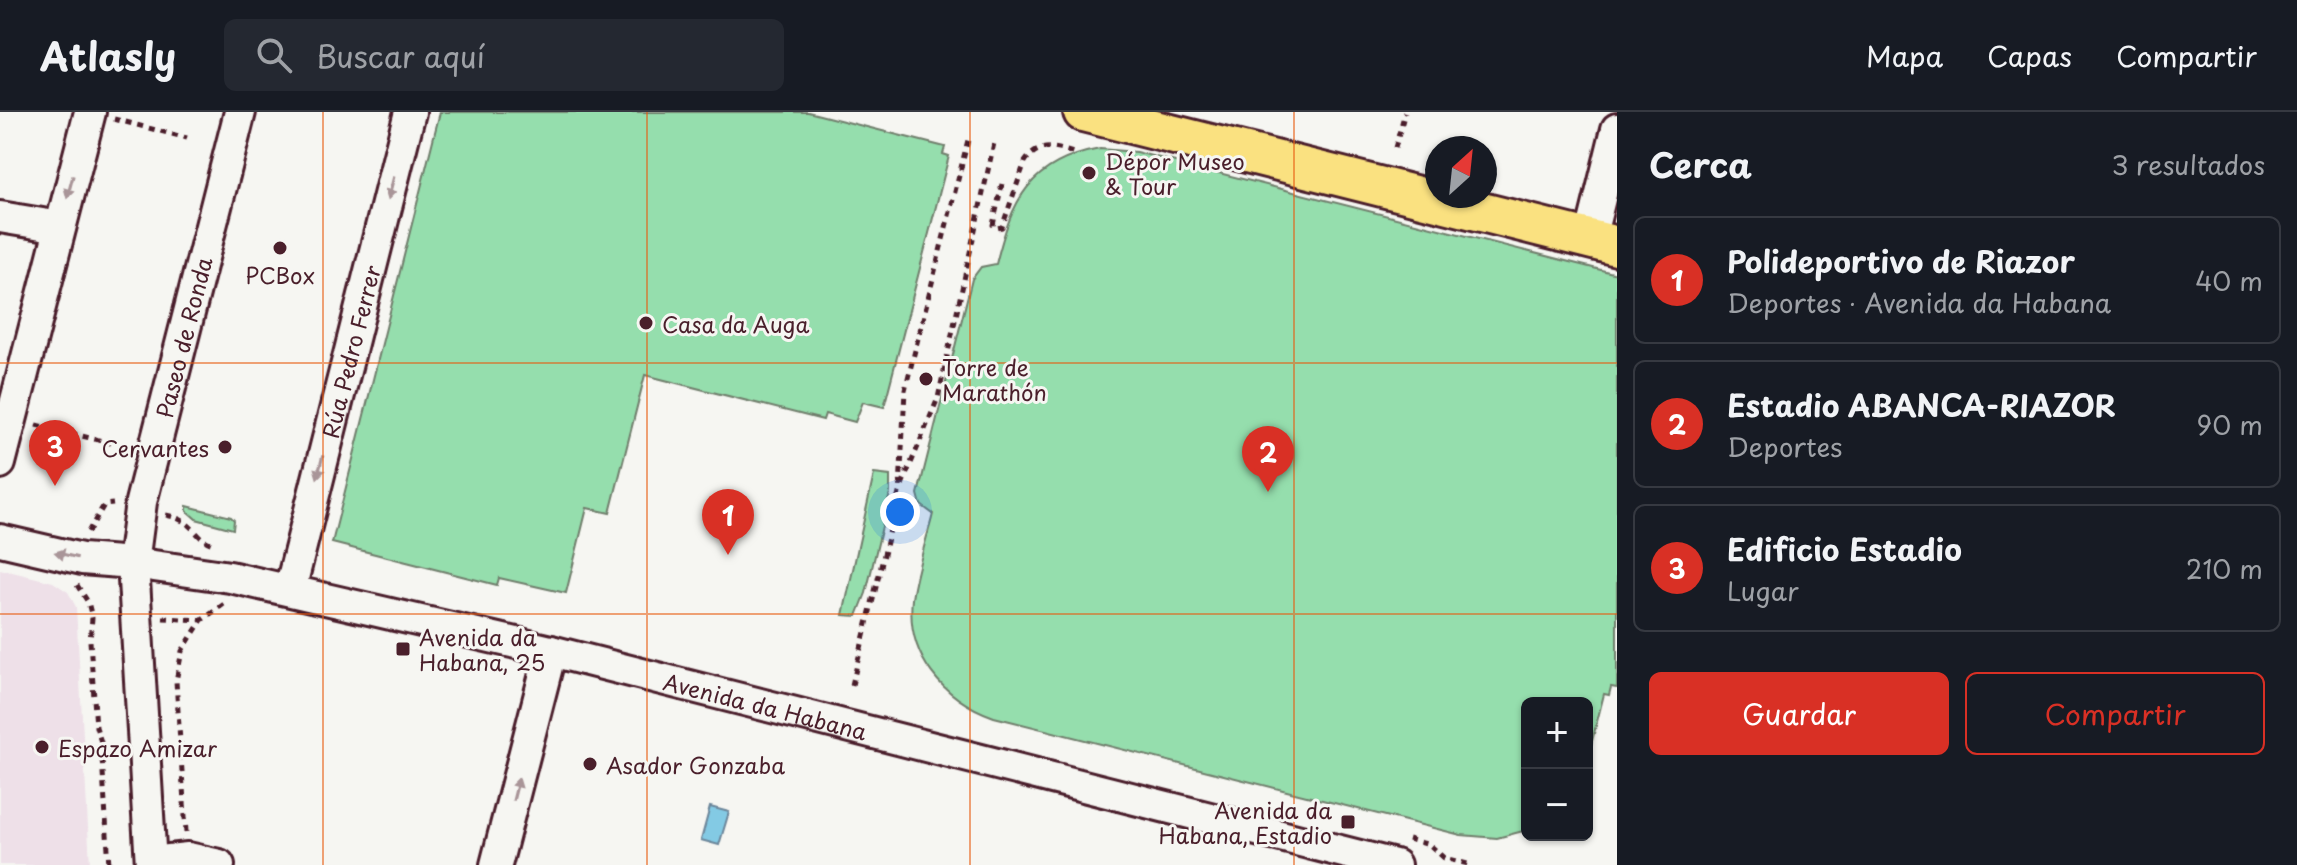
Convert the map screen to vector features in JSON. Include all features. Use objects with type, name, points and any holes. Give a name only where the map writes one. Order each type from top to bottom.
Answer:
[{"type":"main road","points":[[1083,112],[1150,120],[1603,243]]},
{"type":"street","name":"Paseo de Ronda","points":[[151,863],[133,563],[141,502],[240,112]]},
{"type":"street","name":"Rúa Pedro Ferrer","points":[[290,590],[410,112]]},
{"type":"street","points":[[0,463],[60,227],[94,114]]},
{"type":"street","points":[[1603,243],[1617,129]]},
{"type":"street","points":[[0,217],[60,227]]},
{"type":"street","name":"Avenida da Habana","points":[[0,540],[82,559],[213,574],[290,590],[551,651],[1395,865]]},
{"type":"street","points":[[496,865],[551,651]]},
{"type":"street","points":[[151,863],[188,858],[219,865]]},
{"type":"path","points":[[1395,148],[1405,112]]},
{"type":"path","points":[[94,114],[187,138]]},
{"type":"path","points":[[900,489],[905,390],[969,136]]},
{"type":"path","points":[[852,685],[900,489],[938,398],[994,143]]},
{"type":"path","points":[[1002,184],[993,225],[997,228],[1002,227],[1025,162],[1031,154],[1049,147],[1077,154]]},
{"type":"path","points":[[31,424],[111,443]]},
{"type":"path","points":[[87,533],[104,505],[113,504]]},
{"type":"path","points":[[180,518],[207,542],[219,546]]},
{"type":"path","points":[[77,582],[88,602],[92,618],[90,641],[96,727],[101,742],[109,865]]},
{"type":"path","points":[[187,846],[176,681],[182,651],[202,620],[224,604]]},
{"type":"path","points":[[170,619],[202,620]]},
{"type":"shaded area","name":"Espazo Amizar","points":[[0,569],[53,582],[68,592],[76,607],[90,865],[0,865]]},
{"type":"green space","name":"Casa da Auga","points":[[440,112],[808,112],[945,147],[943,154],[949,156],[884,407],[863,402],[855,422],[825,414],[823,420],[645,375],[610,513],[587,508],[566,593],[499,578],[497,585],[332,543]]},
{"type":"green space","points":[[1100,149],[1136,152],[1617,274],[1617,688],[1611,687],[1609,695],[1604,694],[1593,737],[1593,697],[1521,697],[1521,832],[1497,838],[1461,835],[994,717],[959,699],[932,673],[915,639],[912,620],[914,588],[933,514],[921,505],[918,494],[972,279],[981,267],[996,264],[1009,221],[1027,187],[1056,163]]},
{"type":"green space","points":[[874,474],[890,476],[890,493],[866,593],[857,616],[843,615]]},
{"type":"green space","points":[[187,506],[231,517],[234,520],[233,529],[196,519],[187,511]]},
{"type":"water","points":[[710,807],[729,812],[719,845],[701,840]]},
{"type":"place","name":"Dépor Museo & Tour","points":[[1089,173]]},
{"type":"place","name":"PCBox","points":[[280,248]]},
{"type":"place","name":"Casa da Auga","points":[[646,323]]},
{"type":"place","name":"Torre de Marathón","points":[[926,379]]},
{"type":"place","name":"Cervantes","points":[[225,447]]},
{"type":"place","name":"Edificio Estadio","points":[[55,486]]},
{"type":"place","name":"Estadio ABANCA-RIAZOR","points":[[1268,492]]},
{"type":"place","name":"Polideportivo de Riazor","points":[[728,555]]},
{"type":"place","name":"Avenida da Habana, 25","points":[[403,649]]},
{"type":"place","name":"Espazo Amizar","points":[[42,747]]},
{"type":"place","name":"Asador Gonzaba","points":[[590,764]]},
{"type":"place","name":"Avenida da Habana, Estadio","points":[[1348,822]]}]
